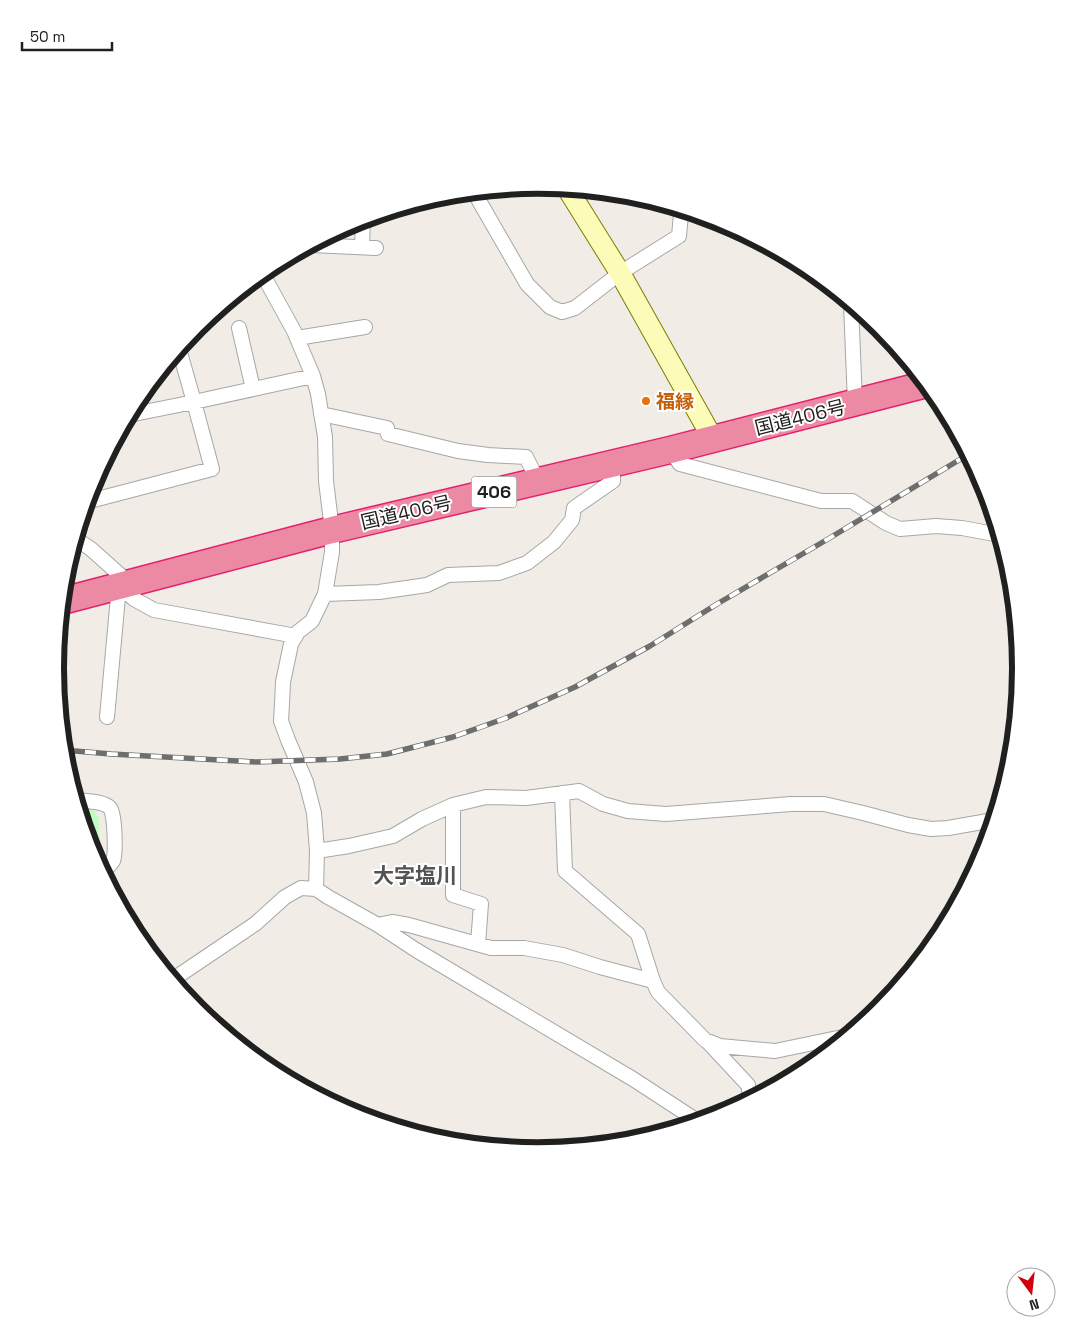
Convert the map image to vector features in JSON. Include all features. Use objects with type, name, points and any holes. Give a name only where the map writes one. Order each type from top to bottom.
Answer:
[{"type":"highway","name":"国道406号","points":[[69,599],[332,530],[613,464],[918,386]]},
{"type":"street","points":[[571,195],[620,273],[713,439]]},
{"type":"street","points":[[477,198],[527,284],[550,307],[562,312],[575,308],[620,273],[678,236],[680,216]]},
{"type":"street","points":[[324,245],[369,247],[365,227]]},
{"type":"street","points":[[266,280],[297,338],[313,376],[318,394],[324,437],[326,481],[332,530],[332,552],[325,594],[312,621],[298,632],[291,644],[284,682],[281,721],[306,782],[314,814],[317,851],[316,889]]},
{"type":"street","points":[[852,313],[854,403]]},
{"type":"street","points":[[297,338],[365,327]]},
{"type":"street","points":[[238,328],[253,389]]},
{"type":"street","points":[[95,500],[212,469],[181,356]]},
{"type":"street","points":[[139,413],[313,376]]},
{"type":"street","points":[[321,414],[387,428],[388,434],[458,451],[526,457],[538,481]]},
{"type":"street","points":[[670,450],[680,464],[821,501],[852,501],[886,523],[900,529],[936,526],[992,534]]},
{"type":"street","points":[[325,594],[379,592],[428,585],[448,575],[498,573],[527,563],[554,542],[572,520],[574,508],[613,481],[613,464]]},
{"type":"street","points":[[81,542],[91,549],[124,584],[134,599],[154,610],[296,636]]},
{"type":"street","points":[[105,717],[124,584]]},
{"type":"street","points":[[317,851],[392,836],[422,819],[453,805],[486,797],[526,798],[579,791],[603,804],[628,812],[666,814],[791,804],[824,804],[931,829],[987,821]]},
{"type":"street","points":[[562,793],[565,871],[638,934],[658,992],[748,1085],[750,1093]]},
{"type":"street","points":[[83,801],[103,804],[110,808],[112,813],[114,833],[113,860],[108,867]]},
{"type":"street","points":[[453,805],[453,895],[481,904],[478,944]]},
{"type":"street","points":[[177,976],[255,924],[286,897],[301,888],[316,889],[633,1079],[692,1117]]},
{"type":"street","points":[[378,925],[392,922],[492,948],[524,948],[562,955],[600,968],[653,981]]},
{"type":"street","points":[[705,1040],[720,1046],[775,1051],[835,1039]]},
{"type":"green space","points":[[85,809],[93,810],[99,819],[98,846]]},
{"type":"railway","points":[[71,751],[256,762],[340,759],[387,754],[453,737],[506,718],[575,687],[650,646],[962,458]]},
{"type":"place","name":"福縁","points":[[646,401]]},
{"type":"district","name":"大字塩川","points":[[415,876]]}]
